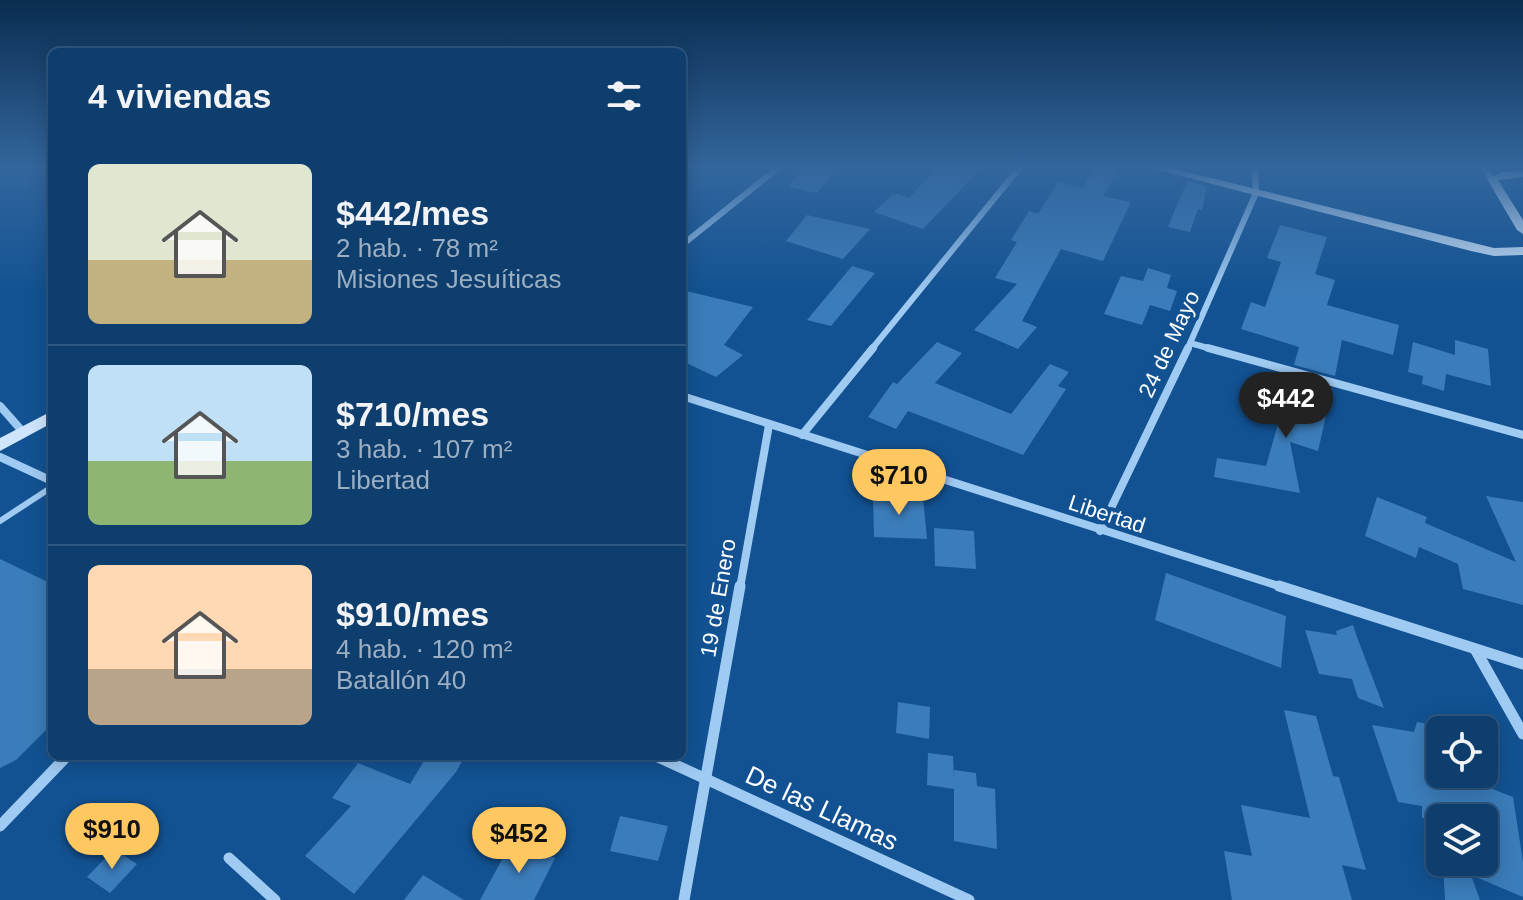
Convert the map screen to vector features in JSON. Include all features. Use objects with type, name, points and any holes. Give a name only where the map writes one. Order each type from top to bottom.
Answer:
[{"type":"street","points":[[686,242],[727,209]]},
{"type":"street","points":[[802,435],[986,209]]},
{"type":"street","name":"24 de Mayo","points":[[1100,531],[1190,343],[1249,209]]},
{"type":"street","points":[[1321,209],[1494,252],[1523,251]]},
{"type":"street","points":[[1510,209],[1523,230]]},
{"type":"street","points":[[1190,343],[1523,435]]},
{"type":"street","name":"Libertad","points":[[686,397],[1523,664]]},
{"type":"street","points":[[0,406],[23,432]]},
{"type":"street","points":[[0,445],[48,418]]},
{"type":"street","name":"19 de Enero","points":[[684,900],[769,425]]},
{"type":"street","points":[[0,457],[48,482]]},
{"type":"street","points":[[1475,649],[1523,734]]},
{"type":"street","points":[[0,826],[63,760]]},
{"type":"street","name":"De las Llamas","points":[[665,760],[969,900]]},
{"type":"street","points":[[229,858],[275,900]]},
{"type":"lane","points":[[0,521],[48,487]]},
{"type":"building","points":[[877,209],[942,209],[923,229],[874,212]]},
{"type":"building","points":[[1041,209],[1128,209],[1103,261],[1061,249],[1022,321],[1037,327],[1018,349],[974,330],[1017,284],[995,278],[1017,242],[1011,240],[1029,211],[1038,214]]},
{"type":"building","points":[[1175,209],[1198,209],[1190,232],[1168,227]]},
{"type":"building","points":[[807,215],[870,229],[843,259],[786,241]]},
{"type":"building","points":[[1280,225],[1327,237],[1315,274],[1335,280],[1327,305],[1399,325],[1393,355],[1342,340],[1335,376],[1294,365],[1299,347],[1241,329],[1251,302],[1265,307],[1281,262],[1267,258]]},
{"type":"building","points":[[852,266],[875,273],[831,326],[807,320]]},
{"type":"building","points":[[1148,268],[1171,275],[1167,288],[1177,291],[1170,311],[1150,305],[1142,325],[1104,314],[1121,276],[1143,281]]},
{"type":"building","points":[[686,291],[753,307],[724,345],[743,355],[716,377],[686,363]]},
{"type":"building","points":[[1455,340],[1488,349],[1491,386],[1446,374],[1444,391],[1422,384],[1423,376],[1408,372],[1413,342],[1455,355]]},
{"type":"building","points":[[937,342],[962,353],[935,383],[1011,414],[1050,364],[1069,372],[1058,386],[1066,389],[1023,455],[908,411],[896,429],[868,417],[893,382],[897,384]]},
{"type":"building","points":[[1291,378],[1332,389],[1318,451],[1290,442],[1300,493],[1214,477],[1217,458],[1266,466]]},
{"type":"building","points":[[873,495],[923,497],[927,539],[874,537]]},
{"type":"building","points":[[1486,496],[1523,502],[1523,605],[1463,589],[1458,564],[1419,547],[1416,558],[1365,536],[1377,497],[1427,517],[1425,523],[1516,562]]},
{"type":"building","points":[[934,528],[974,531],[976,569],[935,566]]},
{"type":"building","points":[[0,559],[48,582],[48,728],[16,760],[0,768]]},
{"type":"building","points":[[1166,573],[1286,616],[1281,668],[1155,620]]},
{"type":"building","points":[[1353,625],[1384,708],[1358,698],[1352,679],[1319,674],[1305,630],[1337,635],[1336,631]]},
{"type":"building","points":[[898,702],[930,707],[929,739],[896,733]]},
{"type":"building","points":[[1284,710],[1316,716],[1333,776],[1339,777],[1366,870],[1342,865],[1352,900],[1232,900],[1224,851],[1252,856],[1241,805],[1310,818]]},
{"type":"building","points":[[1417,722],[1426,724],[1426,788],[1490,788],[1513,797],[1523,862],[1523,897],[1473,876],[1498,876],[1498,804],[1426,804],[1426,818],[1422,818],[1422,806],[1398,802],[1372,725],[1414,732]]},
{"type":"building","points":[[928,753],[953,756],[954,778],[954,770],[976,773],[977,786],[995,789],[997,849],[954,841],[954,789],[927,785]]},
{"type":"building","points":[[425,760],[463,760],[354,894],[305,856],[351,806],[332,798],[358,763],[410,784]]},
{"type":"building","points":[[620,816],[668,826],[658,861],[610,851]]},
{"type":"building","points":[[512,841],[555,858],[534,900],[480,900]]},
{"type":"building","points":[[114,849],[137,864],[110,893],[87,877]]},
{"type":"building","points":[[423,875],[464,900],[404,900]]},
{"type":"building","points":[[1444,876],[1471,876],[1480,900],[1445,900]]}]
